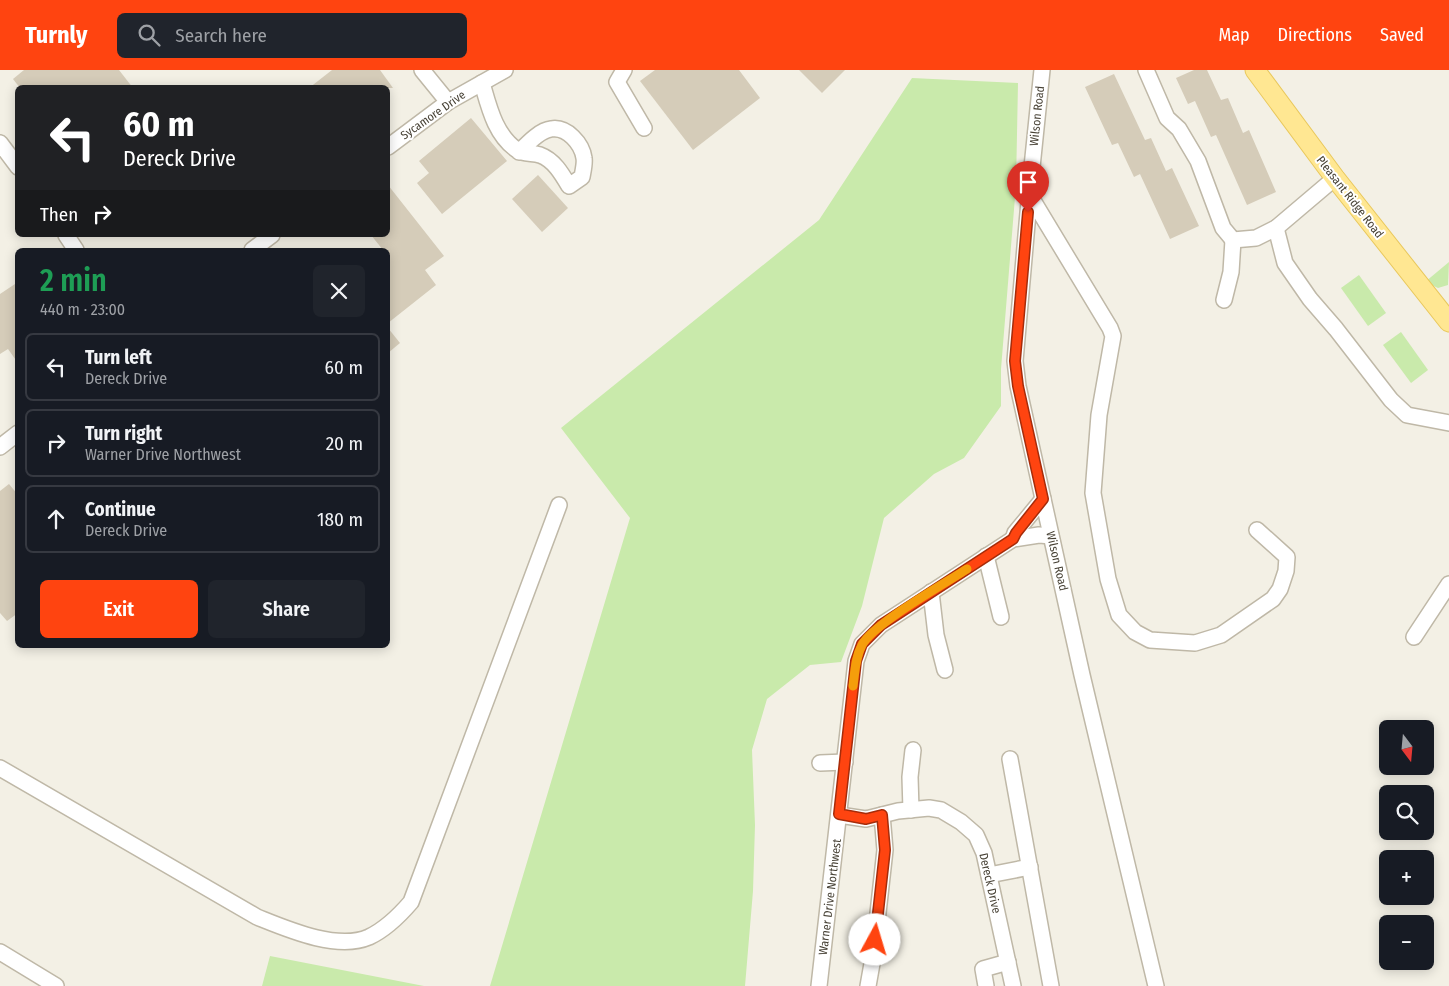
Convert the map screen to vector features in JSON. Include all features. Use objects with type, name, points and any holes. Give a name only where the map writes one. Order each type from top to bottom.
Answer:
[{"type":"main road","name":"Pleasant Ridge Road","points":[[1255,70],[1335,178],[1449,322]]},
{"type":"street","points":[[422,70],[448,102]]},
{"type":"street","name":"Sycamore Drive","points":[[390,146],[448,102],[505,70]]},
{"type":"street","points":[[624,70],[617,82],[644,128]]},
{"type":"street","name":"Wilson Road","points":[[1042,70],[1015,361],[1018,386],[1156,986]]},
{"type":"street","points":[[1146,70],[1167,118],[1179,129],[1198,161],[1223,228],[1233,240],[1231,272],[1224,300]]},
{"type":"street","points":[[482,83],[490,111],[502,136],[519,152]]},
{"type":"street","points":[[0,142],[15,163]]},
{"type":"street","points":[[1233,240],[1256,238],[1276,228],[1335,178]]},
{"type":"street","points":[[1029,194],[1113,336],[1099,415],[1093,493],[1108,579],[1119,615],[1135,632],[1150,640],[1195,643],[1221,635],[1273,599],[1280,589],[1286,571],[1287,557],[1257,530]]},
{"type":"street","points":[[1276,228],[1285,263],[1310,299],[1336,329],[1391,400],[1407,415],[1449,424]]},
{"type":"street","points":[[67,237],[75,248]]},
{"type":"street","points":[[255,248],[269,237]]},
{"type":"street","points":[[0,447],[15,435]]},
{"type":"street","points":[[1013,539],[1043,499]]},
{"type":"street","points":[[0,768],[257,917],[297,934],[347,942],[368,937],[390,924],[411,902],[559,505]]},
{"type":"street","name":"Warner Drive Northwest","points":[[819,986],[856,661],[862,644],[881,625],[1013,539],[1026,536],[1052,536]]},
{"type":"street","points":[[986,556],[1001,617]]},
{"type":"street","points":[[1414,637],[1449,584]]},
{"type":"street","points":[[931,592],[936,635],[945,670]]},
{"type":"street","points":[[911,810],[910,777],[912,750]]},
{"type":"street","points":[[1010,759],[1051,986]]},
{"type":"street","points":[[820,763],[845,762]]},
{"type":"street","name":"Dereck Drive","points":[[839,814],[866,819],[929,808],[941,810],[962,822],[976,835],[984,853],[1013,986]]},
{"type":"street","points":[[868,986],[885,850],[882,815]]},
{"type":"street","points":[[988,875],[1030,868]]},
{"type":"street","points":[[0,952],[56,986]]},
{"type":"street","points":[[986,986],[983,968],[1008,962]]},
{"type":"green space","points":[[912,78],[1018,83],[1016,185],[1001,369],[1001,406],[964,458],[934,474],[884,518],[862,606],[841,662],[810,665],[767,699],[752,750],[755,825],[753,891],[745,986],[490,986],[630,518],[561,428],[819,220]]},
{"type":"green space","points":[[1449,262],[1448,285],[1438,288],[1425,282]]},
{"type":"green space","points":[[1359,275],[1386,313],[1368,326],[1341,288]]},
{"type":"green space","points":[[1401,332],[1428,370],[1411,383],[1383,345]]},
{"type":"green space","points":[[270,956],[424,986],[262,986]]},
{"type":"building","points":[[24,70],[119,70],[131,85],[18,85],[13,79]]},
{"type":"building","points":[[332,70],[380,70],[393,88],[390,88],[390,85],[313,85]]},
{"type":"building","points":[[655,70],[739,70],[760,98],[693,150],[640,81]]},
{"type":"building","points":[[799,70],[845,70],[822,93]]},
{"type":"building","points":[[1194,70],[1207,70],[1221,100],[1228,98],[1243,133],[1249,130],[1276,192],[1247,205],[1216,135],[1211,137],[1195,101],[1188,104],[1176,78]]},
{"type":"building","points":[[1114,74],[1145,140],[1151,138],[1166,171],[1172,168],[1199,226],[1170,239],[1140,174],[1134,177],[1118,143],[1112,145],[1085,87]]},
{"type":"building","points":[[471,118],[507,161],[442,214],[417,183],[429,173],[419,161]]},
{"type":"building","points":[[538,175],[568,208],[542,232],[512,199]]},
{"type":"building","points":[[390,188],[444,256],[425,270],[436,285],[390,321],[390,248],[381,248],[373,237],[390,237]]},
{"type":"building","points":[[15,284],[15,359],[8,349],[0,354],[0,294]]},
{"type":"building","points":[[390,330],[400,343],[390,351]]},
{"type":"building","points":[[9,484],[15,491],[15,615],[7,621],[0,613],[0,491]]},
{"type":"slow traffic","points":[[853,686],[856,661],[862,644],[868,636],[881,625],[967,569]]},
{"type":"route","points":[[875,940],[885,850],[882,815],[866,819],[839,814],[856,661],[862,644],[868,636],[881,625],[1013,539],[1043,499],[1018,386],[1015,361],[1028,212]]}]
